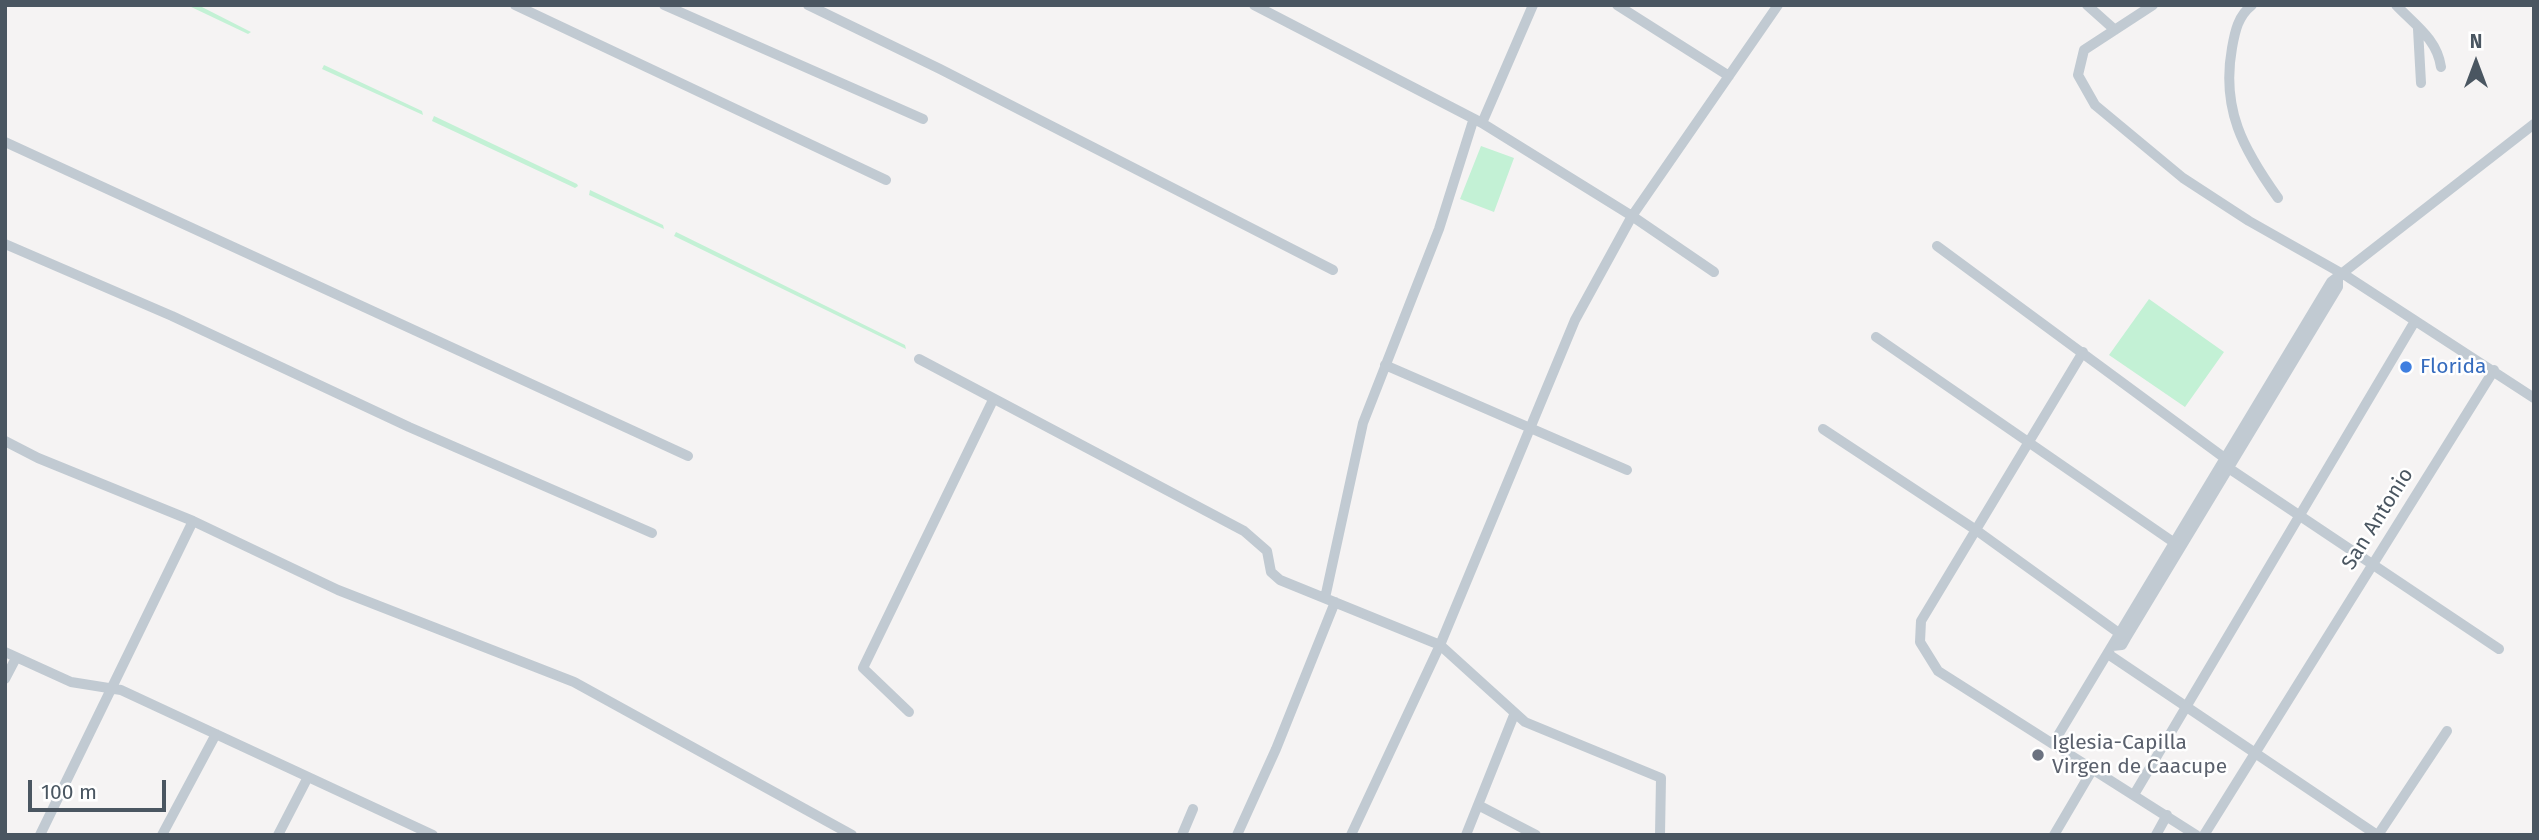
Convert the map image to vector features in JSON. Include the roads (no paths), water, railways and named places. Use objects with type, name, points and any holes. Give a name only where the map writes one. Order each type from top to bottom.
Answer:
[{"type":"street","points":[[515,5],[886,180]]},
{"type":"street","points":[[664,5],[923,118]]},
{"type":"street","points":[[808,5],[940,69],[1333,270]]},
{"type":"street","points":[[1254,5],[1477,122],[1632,216],[1714,272]]},
{"type":"street","points":[[1237,835],[1276,749],[1330,600],[1363,423],[1439,229],[1477,122],[1533,5]]},
{"type":"street","points":[[1617,5],[1728,76]]},
{"type":"street","points":[[1351,835],[1440,645],[1482,537],[1575,320],[1632,216],[1778,5]]},
{"type":"street","points":[[2087,5],[2115,30]]},
{"type":"street","points":[[2153,5],[2091,44],[2080,60],[2078,75],[2095,105],[2183,178],[2249,221],[2494,369],[2534,398]]},
{"type":"street","points":[[2252,5],[2241,16],[2234,36],[2227,72],[2228,96],[2251,156],[2278,198]]},
{"type":"street","points":[[2396,5],[2432,40],[2438,51],[2441,67]]},
{"type":"street","points":[[2418,29],[2421,83]]},
{"type":"street","points":[[2054,742],[2343,277],[2534,124]]},
{"type":"street","points":[[5,142],[688,456]]},
{"type":"street","points":[[5,244],[172,316],[409,427],[652,533]]},
{"type":"street","points":[[1937,246],[2083,352],[2226,463],[2300,516],[2499,649]]},
{"type":"street","points":[[2135,793],[2415,321]]},
{"type":"street","points":[[1876,337],[2178,544]]},
{"type":"street","points":[[2083,352],[1921,621],[1920,642],[1938,671],[2135,793],[2196,835]]},
{"type":"street","points":[[919,359],[1244,531],[1267,551],[1273,574],[1440,645],[1514,715],[1661,778],[1660,835]]},
{"type":"street","points":[[1385,365],[1627,470]]},
{"type":"street","name":"San Antonio","points":[[2204,835],[2494,369]]},
{"type":"street","points":[[909,712],[863,668],[993,400]]},
{"type":"street","points":[[1823,429],[1976,530],[2122,636]]},
{"type":"street","points":[[5,441],[38,458],[193,520],[338,590],[574,682],[852,835]]},
{"type":"street","points":[[40,835],[193,520]]},
{"type":"street","points":[[2110,650],[2255,755],[2377,835],[2448,731]]},
{"type":"street","points":[[5,652],[71,682],[111,687],[433,835]]},
{"type":"street","points":[[5,679],[16,658]]},
{"type":"street","points":[[1466,835],[1514,715]]},
{"type":"street","points":[[162,835],[216,734]]},
{"type":"street","points":[[2054,835],[2094,767]]},
{"type":"street","points":[[278,835],[308,777]]},
{"type":"street","points":[[1478,805],[1536,835]]},
{"type":"street","points":[[1182,835],[1193,809]]},
{"type":"street","points":[[2156,835],[2168,815]]},
{"type":"place","name":"Florida","points":[[2406,367]]},
{"type":"place","name":"Iglesia-Capilla Virgen de Caacupe","points":[[2038,755]]}]
